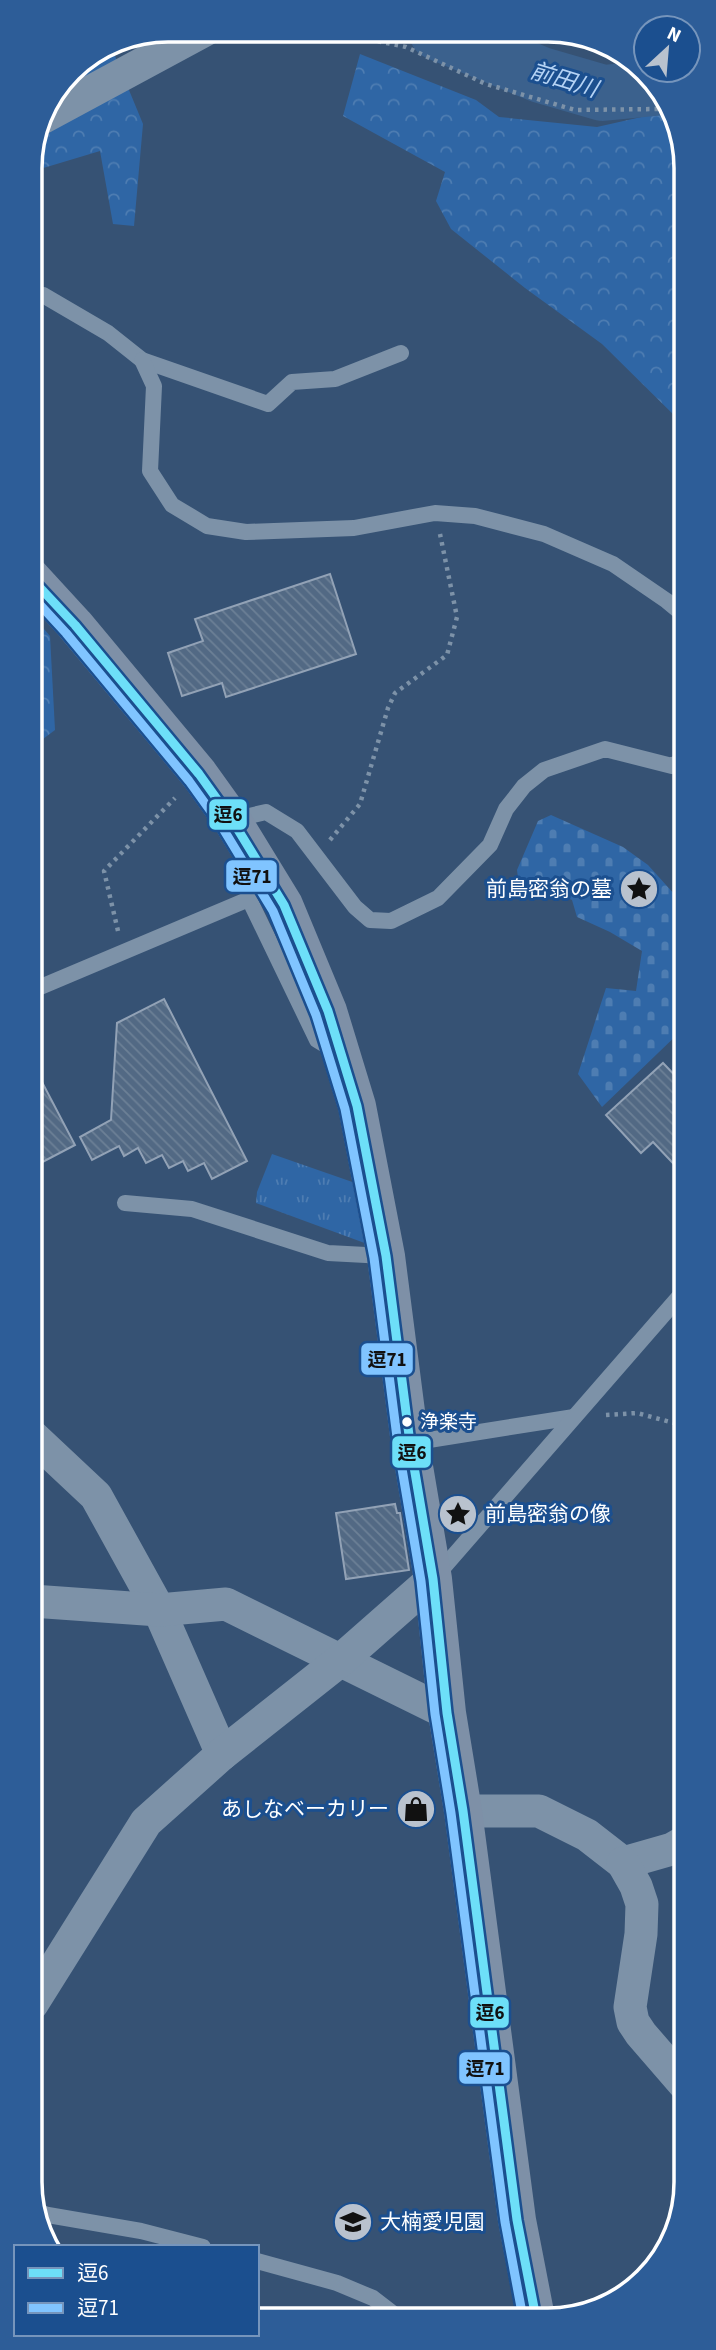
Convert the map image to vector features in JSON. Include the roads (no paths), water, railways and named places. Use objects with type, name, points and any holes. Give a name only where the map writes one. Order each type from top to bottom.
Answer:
[{"type":"highway","points":[[42,589],[199,774],[232,820],[284,905],[328,1011],[357,1105],[386,1256],[410,1443],[433,1579],[447,1713],[463,1811],[517,2220],[534,2308]]},
{"type":"street","points":[[57,110],[183,42]]},
{"type":"street","points":[[42,1445],[96,1496],[159,1610],[222,1754]]},
{"type":"street","points":[[42,1988],[146,1822],[222,1754],[342,1659],[433,1579]]},
{"type":"street","points":[[42,1602],[159,1610],[226,1604],[447,1713]]},
{"type":"street","points":[[463,1811],[539,1811],[587,1835],[623,1863],[636,1886],[642,1904],[641,1934],[629,2007],[633,2022],[641,2034],[674,2072]]},
{"type":"street","points":[[623,1863],[674,1848]]},
{"type":"lane","points":[[42,295],[108,333],[142,360],[268,404],[292,382],[335,379],[401,353]]},
{"type":"lane","points":[[142,360],[154,386],[150,471],[172,505],[207,526],[246,532],[354,528],[435,513],[475,516],[544,534],[613,564],[674,607]]},
{"type":"lane","points":[[232,820],[266,811],[296,831],[355,907],[370,920],[391,921],[438,898],[490,845],[506,809],[524,786],[544,770],[605,749],[674,763]]},
{"type":"lane","points":[[42,986],[249,899],[317,1040],[342,1056]]},
{"type":"lane","points":[[125,1203],[192,1209],[328,1252],[386,1256]]},
{"type":"lane","points":[[433,1579],[674,1303]]},
{"type":"lane","points":[[410,1443],[574,1417]]},
{"type":"lane","points":[[47,2215],[141,2231],[195,2245]]},
{"type":"lane","points":[[259,2262],[337,2283],[373,2298],[386,2308]]},
{"type":"waterway","name":"前田川","points":[[461,42],[541,75],[603,93],[646,89]]},
{"type":"place","name":"前島密翁の墓","points":[[639,889]]},
{"type":"place","name":"浄楽寺","points":[[407,1422]]},
{"type":"place","name":"前島密翁の像","points":[[458,1514]]},
{"type":"place","name":"あしなベーカリー","points":[[416,1809]]},
{"type":"place","name":"大楠愛児園","points":[[353,2222]]}]
